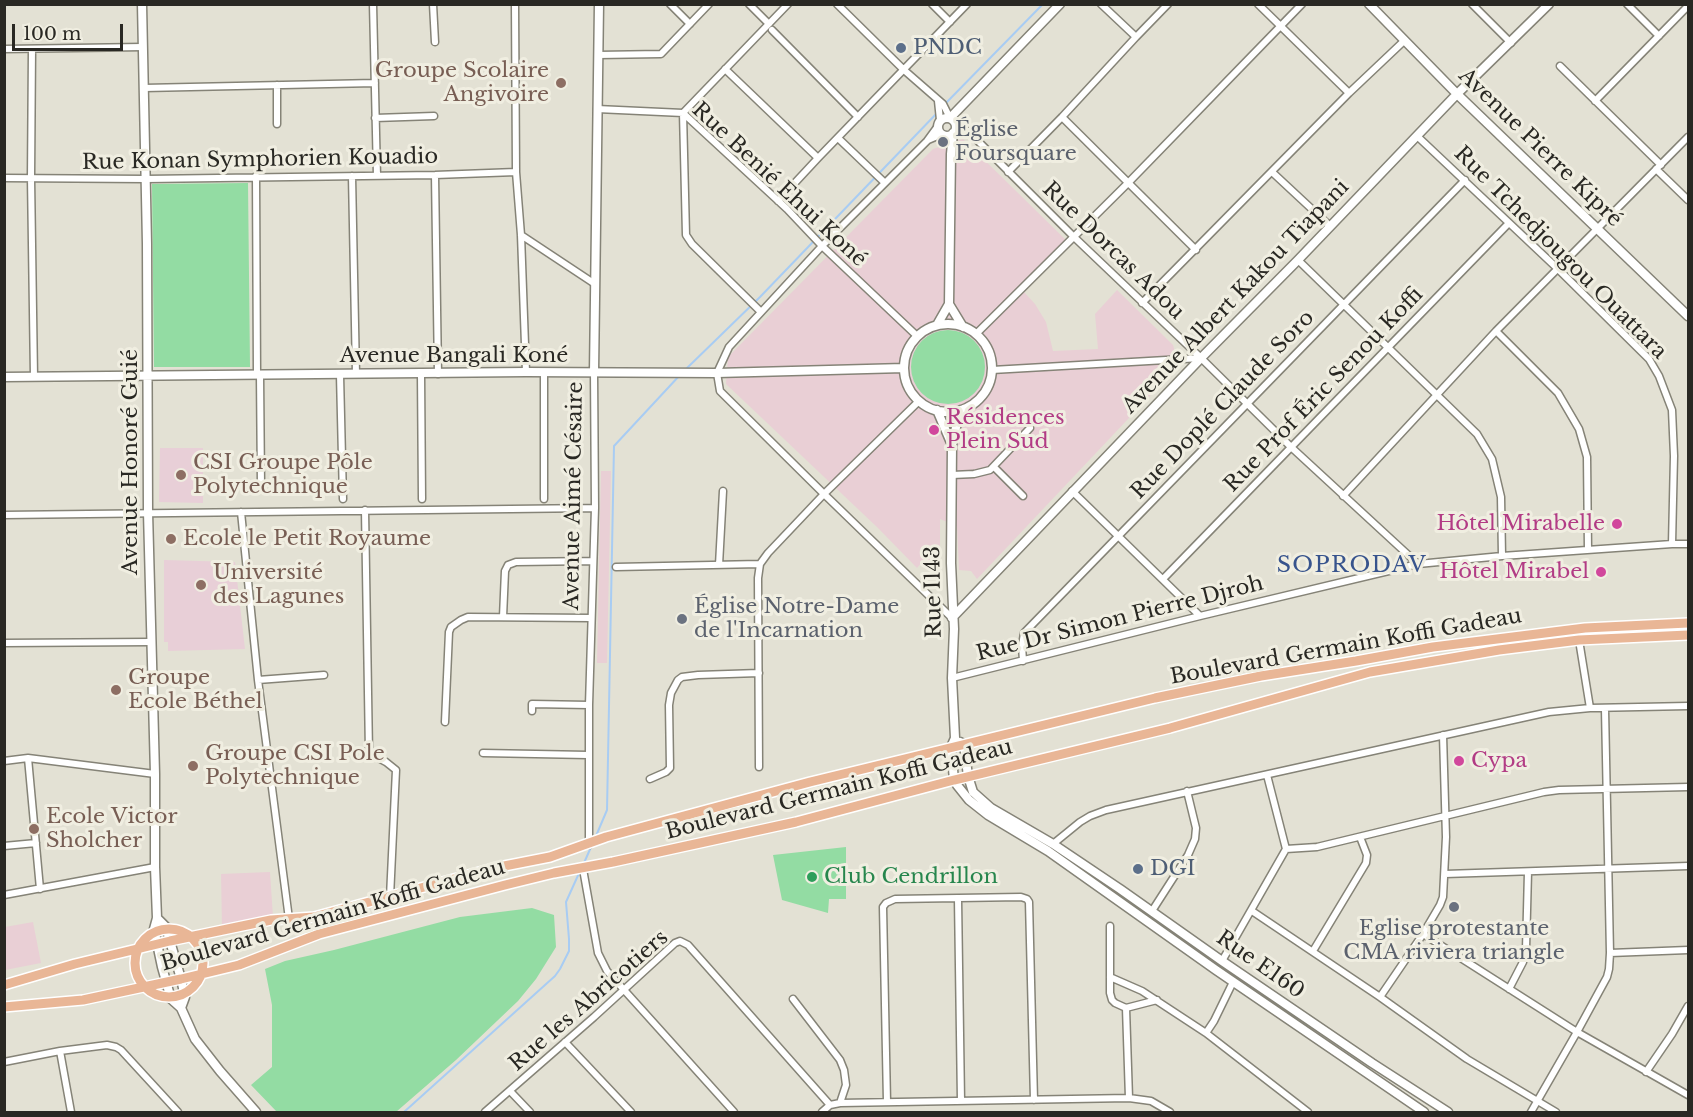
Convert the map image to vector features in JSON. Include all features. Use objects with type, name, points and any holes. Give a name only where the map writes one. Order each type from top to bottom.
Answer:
[{"type":"main road","name":"Boulevard Germain Koffi Gadeau","points":[[4,985],[75,964],[190,936],[271,920],[314,917],[494,868],[550,857],[606,837],[953,743],[964,745],[1155,698],[1298,669],[1432,647],[1538,633],[1689,623]]},
{"type":"main road","name":"Boulevard Germain Koffi Gadeau","points":[[4,1007],[83,1000],[239,965],[319,934],[554,873],[583,869],[796,822],[968,776],[1170,728],[1370,672],[1478,653],[1579,640],[1689,634]]},
{"type":"main road","points":[[167,929],[180,931],[190,936],[201,952],[201,974],[184,993],[170,996],[158,994],[145,987],[138,977],[135,958],[138,948],[154,932],[167,929]]},
{"type":"street","name":"Avenue Honoré Guié","points":[[142,4],[146,179],[148,512],[157,918],[154,932],[170,996]]},
{"type":"street","points":[[373,4],[377,176]]},
{"type":"street","points":[[434,4],[435,42]]},
{"type":"street","points":[[515,4],[516,172],[521,235],[526,372]]},
{"type":"street","name":"Avenue Aimé Césaire","points":[[589,844],[588,755],[595,508],[594,372],[599,4]]},
{"type":"street","points":[[670,4],[690,24]]},
{"type":"street","points":[[598,55],[661,54],[709,4]]},
{"type":"street","points":[[749,4],[858,117]]},
{"type":"street","points":[[761,312],[692,244],[686,235],[682,113],[770,27],[788,4]]},
{"type":"street","points":[[837,4],[904,70],[945,119],[951,154],[949,304],[937,325]]},
{"type":"street","points":[[932,4],[950,22]]},
{"type":"street","points":[[778,201],[967,4]]},
{"type":"street","points":[[952,618],[720,391],[717,373],[729,347],[822,246],[1060,4]]},
{"type":"street","points":[[1101,4],[1136,37]]},
{"type":"street","points":[[1008,172],[1168,4]]},
{"type":"street","points":[[1258,4],[1349,93]]},
{"type":"street","points":[[976,334],[1129,182],[1302,4]]},
{"type":"street","name":"Avenue Pierre Kipré","points":[[1369,4],[1457,94],[1689,316]]},
{"type":"street","points":[[1472,4],[1511,43]]},
{"type":"street","name":"Avenue Albert Kakou Tiapani","points":[[952,618],[1457,94],[1549,4]]},
{"type":"street","points":[[1627,4],[1659,36]]},
{"type":"street","points":[[1595,101],[1689,6]]},
{"type":"street","points":[[1142,303],[1349,93],[1405,40]]},
{"type":"street","points":[[4,49],[143,47]]},
{"type":"street","points":[[32,49],[34,377]]},
{"type":"street","points":[[1560,66],[1689,200]]},
{"type":"street","points":[[725,69],[818,158]]},
{"type":"street","points":[[144,88],[375,83]]},
{"type":"street","points":[[277,85],[277,124]]},
{"type":"street","name":"Rue Benié Ehui Koné","points":[[597,110],[682,113],[778,201],[917,336]]},
{"type":"street","points":[[375,118],[434,116]]},
{"type":"street","points":[[1062,117],[1196,250]]},
{"type":"street","name":"Rue Dorcas Adou","points":[[945,119],[970,132],[1074,237],[1291,447],[1418,564]]},
{"type":"street","name":"Rue Tchedjougou Ouattara","points":[[1417,136],[1649,359],[1668,394],[1672,410],[1674,440],[1672,544]]},
{"type":"street","points":[[1342,496],[1497,332],[1689,137]]},
{"type":"street","points":[[837,138],[885,183]]},
{"type":"street","name":"Rue Konan Symphorien Kouadio","points":[[4,178],[146,179],[516,172]]},
{"type":"street","points":[[1272,172],[1330,226]]},
{"type":"street","points":[[435,175],[438,374]]},
{"type":"street","points":[[256,176],[261,486]]},
{"type":"street","points":[[352,176],[356,374]]},
{"type":"street","name":"Rue Doplé Claude Soro","points":[[1023,661],[1024,633],[1465,180]]},
{"type":"street","name":"Rue Prof Éric Senou Koffi","points":[[1163,579],[1508,224]]},
{"type":"street","points":[[521,235],[595,284]]},
{"type":"street","points":[[1299,260],[1477,434],[1492,459],[1501,497],[1502,556]]},
{"type":"street","points":[[949,304],[963,327]]},
{"type":"street","points":[[950,324],[963,327],[976,334],[984,343],[990,356],[992,370],[990,382],[984,394],[975,403],[955,411],[937,410],[920,401],[905,379],[904,368],[906,355],[917,336],[937,325],[950,324]]},
{"type":"street","points":[[1497,332],[1558,393],[1579,429],[1587,457],[1588,550]]},
{"type":"street","points":[[992,370],[1201,358]]},
{"type":"street","name":"Avenue Bangali Koné","points":[[4,377],[526,372],[717,373],[904,368]]},
{"type":"street","points":[[544,373],[544,499]]},
{"type":"street","points":[[420,374],[422,499]]},
{"type":"street","points":[[340,375],[343,499]]},
{"type":"street","points":[[759,767],[758,578],[760,564],[824,495],[920,401]]},
{"type":"street","name":"Rue I143","points":[[954,780],[952,445],[957,423],[964,409]]},
{"type":"street","name":"Rue I143","points":[[937,410],[952,445]]},
{"type":"street","points":[[952,475],[984,472],[994,467],[1030,428]]},
{"type":"street","points":[[994,467],[1023,496]]},
{"type":"street","points":[[719,565],[723,491]]},
{"type":"street","points":[[1072,491],[1200,616]]},
{"type":"street","points":[[4,514],[595,508]]},
{"type":"street","points":[[365,510],[369,753],[396,770],[390,897]]},
{"type":"street","points":[[241,512],[258,680],[289,919]]},
{"type":"street","name":"Rue Dr Simon Pierre Djroh","points":[[952,678],[1418,564],[1689,544]]},
{"type":"street","points":[[502,616],[505,571],[508,566],[516,562],[593,561]]},
{"type":"street","points":[[616,567],[760,564]]},
{"type":"street","points":[[445,722],[451,627],[468,617],[591,618]]},
{"type":"street","points":[[944,635],[954,632]]},
{"type":"street","points":[[1579,640],[1590,708]]},
{"type":"street","points":[[4,643],[151,642]]},
{"type":"street","points":[[650,779],[670,768],[669,705],[671,693],[678,680],[682,677],[698,675],[759,673]]},
{"type":"street","points":[[258,680],[324,675]]},
{"type":"street","points":[[532,711],[532,704],[589,705]]},
{"type":"street","points":[[1038,845],[1053,844],[1080,822],[1106,810],[1549,712],[1590,708],[1689,706]]},
{"type":"street","points":[[1531,1113],[1607,977],[1610,953],[1605,709]]},
{"type":"street","points":[[1380,997],[1422,934],[1443,897],[1446,816],[1443,735]]},
{"type":"street","points":[[964,745],[968,776]]},
{"type":"street","points":[[483,753],[588,755]]},
{"type":"street","points":[[28,758],[40,889]]},
{"type":"street","points":[[4,761],[28,758],[155,774]]},
{"type":"street","points":[[1222,961],[1286,849],[1267,775]]},
{"type":"street","name":"Rue E160","points":[[968,776],[974,792],[991,808],[1053,844],[1448,1113]]},
{"type":"street","name":"Rue E160","points":[[954,780],[969,800],[988,815],[1038,845],[1424,1113]]},
{"type":"street","points":[[1286,849],[1317,847],[1544,792],[1689,787]]},
{"type":"street","points":[[1152,911],[1188,855],[1195,839],[1196,828],[1188,791]]},
{"type":"street","points":[[1313,951],[1366,863],[1367,855],[1360,837]]},
{"type":"street","points":[[4,846],[36,843]]},
{"type":"street","points":[[1445,874],[1689,866]]},
{"type":"street","points":[[4,895],[155,867]]},
{"type":"street","points":[[583,869],[598,953],[607,971],[734,1113]]},
{"type":"street","points":[[1509,989],[1523,962],[1526,948],[1527,872]]},
{"type":"street","points":[[887,1102],[884,907],[886,903],[895,899],[1021,897],[1029,902],[1034,1100]]},
{"type":"street","points":[[958,899],[961,1101]]},
{"type":"street","points":[[1252,911],[1380,997],[1449,1047],[1556,1113]]},
{"type":"street","points":[[157,918],[167,929],[181,979],[185,997],[181,1008]]},
{"type":"street","points":[[1110,926],[1110,993],[1112,1000],[1126,1008],[1157,1000]]},
{"type":"street","points":[[1422,934],[1577,1032],[1689,1095]]},
{"type":"street","name":"Rue les Abricotiers","points":[[485,1113],[675,943],[685,942],[830,1105]]},
{"type":"street","points":[[1610,953],[1689,950]]},
{"type":"street","points":[[1110,977],[1142,990],[1206,1033],[1308,1113]]},
{"type":"street","points":[[1206,1033],[1233,982]]},
{"type":"street","points":[[170,996],[181,1008],[195,1040],[256,1113]]},
{"type":"street","points":[[793,999],[840,1060],[846,1084],[840,1103]]},
{"type":"street","points":[[1646,1072],[1689,1006]]},
{"type":"street","points":[[1126,1008],[1129,1098]]},
{"type":"street","points":[[564,1042],[631,1113]]},
{"type":"street","points":[[4,1062],[60,1051],[107,1045],[116,1047],[178,1113]]},
{"type":"street","points":[[60,1051],[71,1113]]},
{"type":"street","points":[[510,1091],[530,1113]]},
{"type":"street","points":[[822,1113],[830,1105],[840,1103],[1129,1098],[1151,1101],[1170,1113]]},
{"type":"shaded area","points":[[963,139],[1071,245],[1024,292],[1046,322],[1053,351],[1098,349],[1095,314],[1117,290],[1173,345],[1179,365],[977,579],[971,571],[959,570],[957,526],[940,519],[940,563],[922,562],[917,568],[726,384],[728,357],[933,149]]},
{"type":"shaded area","name":"CSI Groupe Pôle Polytechnique","points":[[160,448],[203,448],[203,503],[159,502]]},
{"type":"shaded area","points":[[601,471],[611,471],[607,663],[597,663]]},
{"type":"shaded area","name":"Université des Lagunes","points":[[164,560],[235,562],[245,649],[168,651],[168,642],[164,642]]},
{"type":"shaded area","points":[[270,872],[273,917],[222,927],[221,874]]},
{"type":"shaded area","points":[[33,922],[41,963],[5,970],[5,927]]},
{"type":"green space","points":[[248,183],[250,367],[154,367],[152,184]]},
{"type":"green space","points":[[948,330],[969,336],[979,346],[985,367],[979,388],[969,398],[948,404],[927,398],[917,388],[911,367],[917,346],[927,336]]},
{"type":"green space","name":"Club Cendrillon","points":[[846,847],[846,899],[829,899],[828,913],[782,900],[773,855]]},
{"type":"green space","points":[[532,908],[554,915],[556,947],[536,979],[518,1001],[456,1060],[396,1112],[277,1112],[251,1085],[272,1067],[272,1005],[265,969],[285,961],[460,917]]},
{"type":"waterway","points":[[944,105],[1043,4]]},
{"type":"waterway","points":[[686,369],[760,297],[938,112]]},
{"type":"waterway","points":[[596,836],[607,810],[614,446],[680,375]]},
{"type":"waterway","points":[[584,863],[591,847]]},
{"type":"waterway","points":[[404,1112],[555,976],[569,951],[566,902],[580,871]]},
{"type":"place","name":"PNDC","points":[[901,48]]},
{"type":"place","name":"Groupe Scolaire Angivoire","points":[[561,83]]},
{"type":"place","name":"Église Foursquare","points":[[943,142]]},
{"type":"place","name":"Résidences Plein Sud","points":[[934,430]]},
{"type":"place","name":"CSI Groupe Pôle Polytechnique","points":[[181,475]]},
{"type":"place","name":"Hôtel Mirabelle","points":[[1617,524]]},
{"type":"place","name":"Ecole le Petit Royaume","points":[[171,539]]},
{"type":"place","name":"Hôtel Mirabel","points":[[1601,572]]},
{"type":"place","name":"Université des Lagunes","points":[[201,585]]},
{"type":"place","name":"Église Notre-Dame de l'Incarnation","points":[[682,619]]},
{"type":"place","name":"Groupe Ecole Béthel","points":[[116,690]]},
{"type":"place","name":"Cypa","points":[[1459,761]]},
{"type":"place","name":"Groupe CSI Pole Polytechnique","points":[[193,766]]},
{"type":"place","name":"Ecole Victor Sholcher","points":[[34,829]]},
{"type":"place","name":"DGI","points":[[1138,869]]},
{"type":"place","name":"Club Cendrillon","points":[[812,877]]},
{"type":"place","name":"Eglise protestante CMA riviera triangle","points":[[1454,907]]},
{"type":"district","name":"SOPRODAV","points":[[1352,566]]}]
